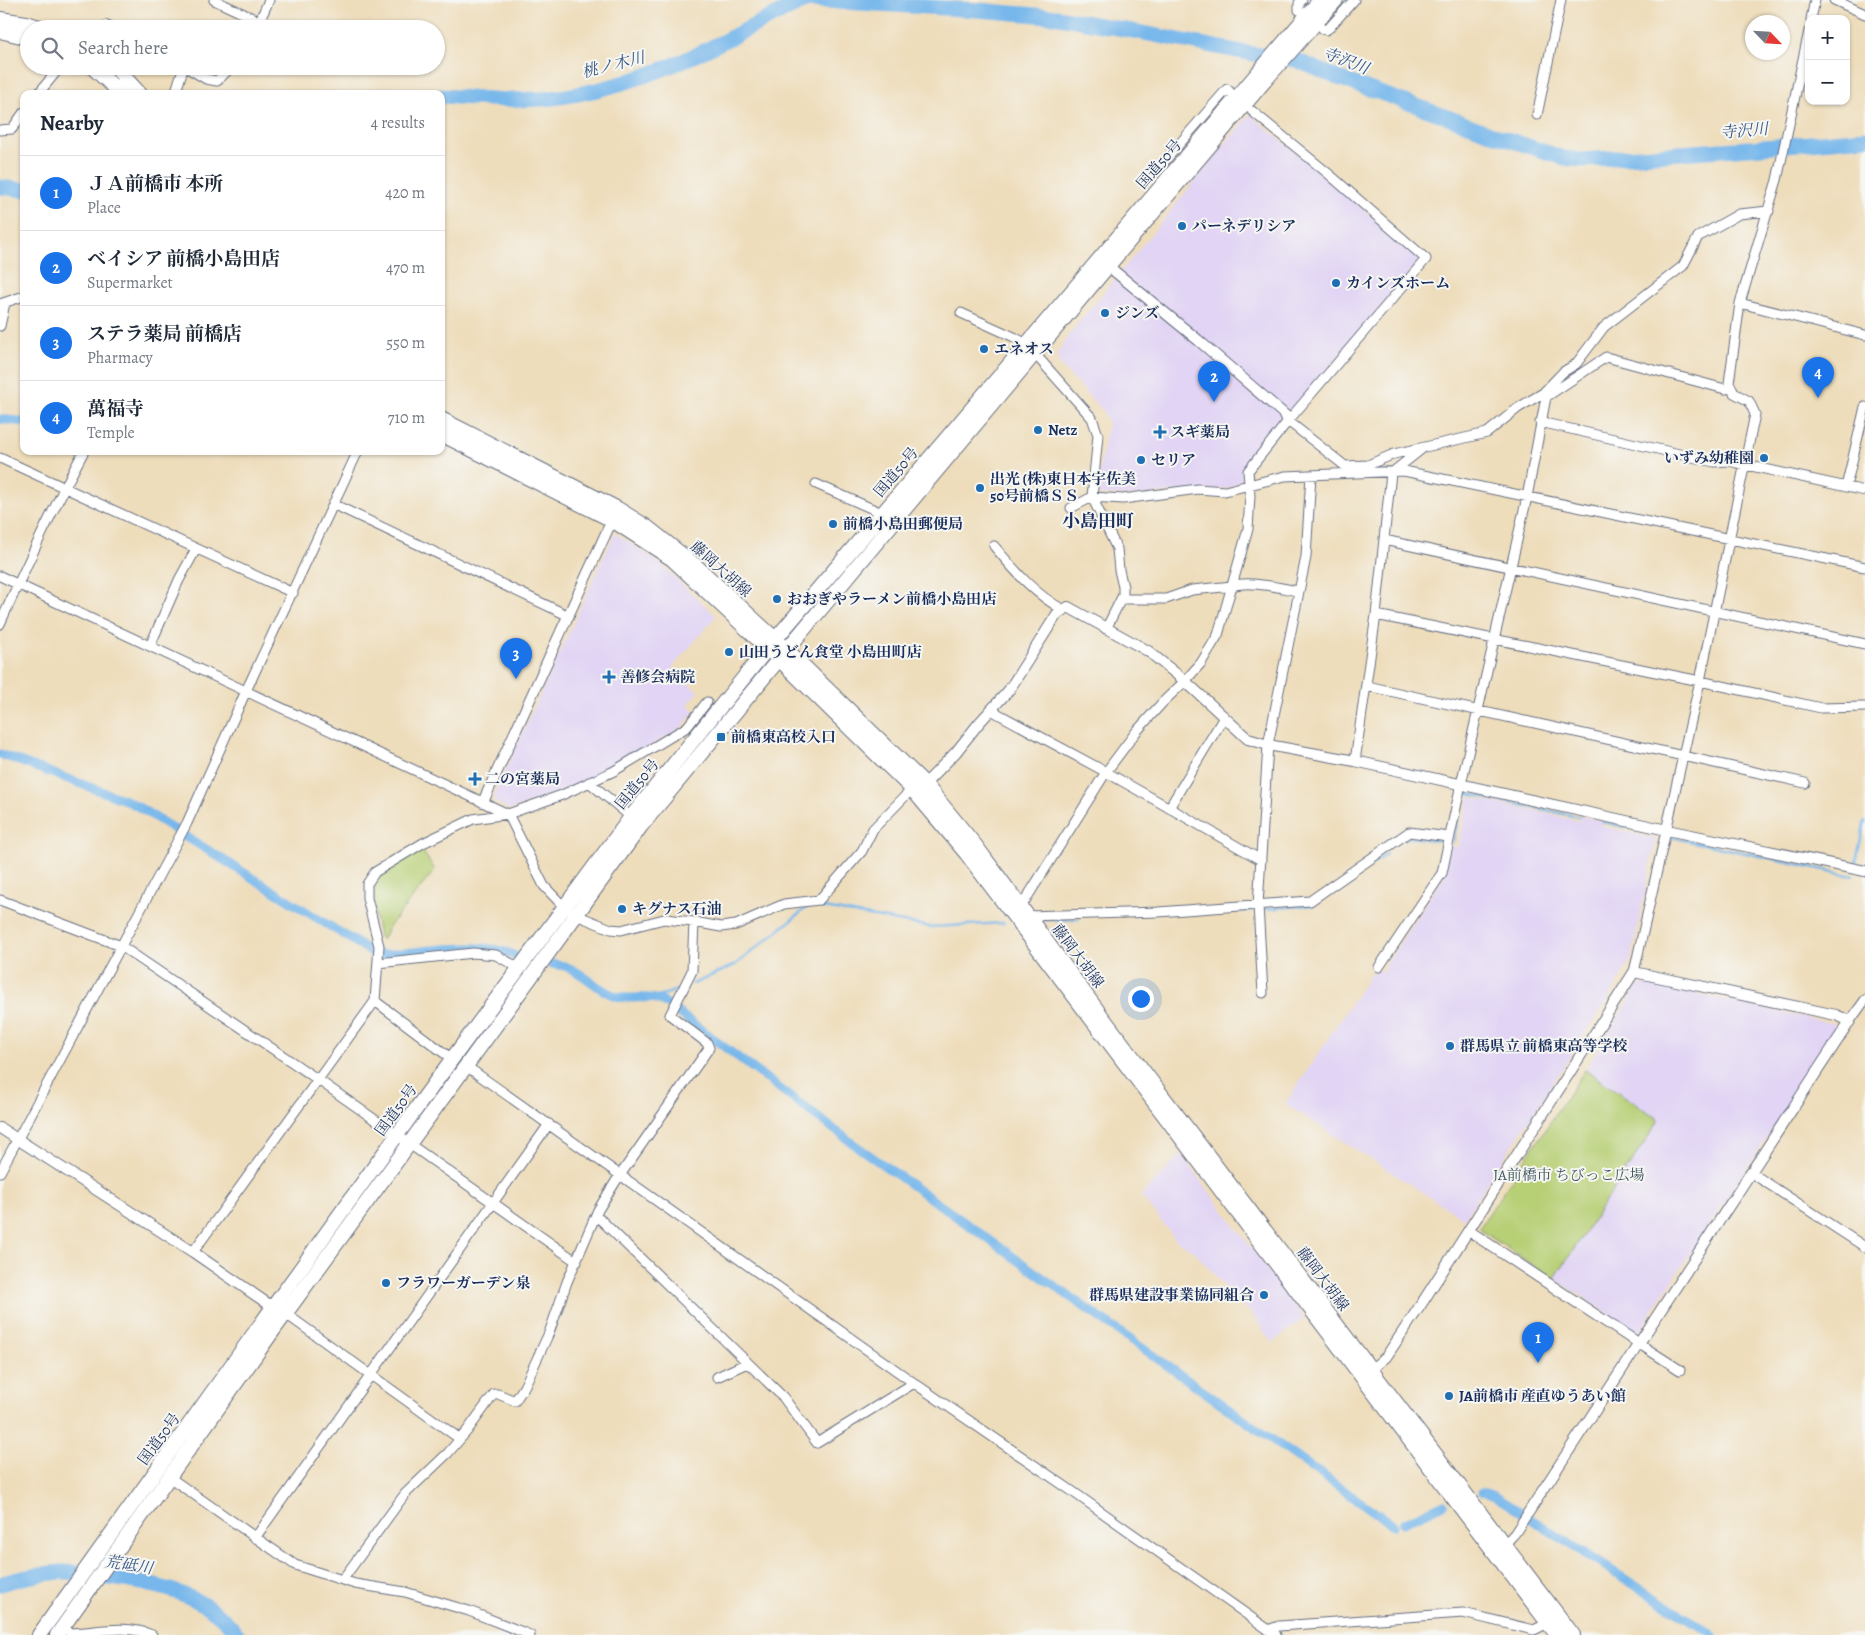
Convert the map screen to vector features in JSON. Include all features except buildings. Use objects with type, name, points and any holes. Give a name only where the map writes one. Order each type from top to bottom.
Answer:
[{"type":"main road","name":"国道50号","points":[[1288,46],[1320,0]]},
{"type":"main road","name":"国道50号","points":[[403,1139],[466,1066],[641,826],[1174,173],[1288,46],[1336,0]]},
{"type":"main road","points":[[0,19],[20,22]]},
{"type":"main road","points":[[0,31],[20,36]]},
{"type":"main road","points":[[101,75],[118,90]]},
{"type":"main road","points":[[122,75],[136,90]]},
{"type":"main road","name":"国道50号","points":[[39,1635],[100,1549],[279,1311],[403,1139],[452,1060],[631,817],[771,644],[882,513],[1108,266],[1261,77]]},
{"type":"main road","name":"藤岡大胡線","points":[[445,422],[618,509],[647,527],[695,565],[771,644]]},
{"type":"main road","name":"藤岡大胡線","points":[[445,436],[612,520],[672,559],[783,654],[975,845],[1367,1373],[1557,1635]]},
{"type":"main road","name":"藤岡大胡線","points":[[918,787],[966,853],[1367,1373],[1505,1544],[1573,1635]]},
{"type":"main road","name":"国道50号","points":[[64,1634],[72,1614],[169,1477],[279,1311]]},
{"type":"street","points":[[214,0],[248,20]]},
{"type":"street","points":[[259,20],[269,0]]},
{"type":"street","points":[[1299,10],[1299,3],[1302,0]]},
{"type":"street","points":[[1323,29],[1329,28],[1354,0]]},
{"type":"street","points":[[1538,115],[1561,0]]},
{"type":"street","points":[[1812,15],[1815,0]]},
{"type":"street","points":[[1834,0],[1865,14]]},
{"type":"street","points":[[1367,1373],[1386,1357],[1469,1231],[1634,972],[1700,681],[1754,414],[1749,401],[1734,393],[1731,388],[1730,375],[1740,303],[1769,211],[1805,49]]},
{"type":"street","points":[[41,90],[54,75]]},
{"type":"street","points":[[176,90],[181,75]]},
{"type":"street","points":[[199,75],[206,79],[217,80],[222,75]]},
{"type":"street","points":[[1162,164],[1227,89],[1230,92]]},
{"type":"street","points":[[1024,912],[1106,772],[1136,732],[1201,663],[1218,635],[1248,529],[1250,496],[1248,470],[1426,259],[1323,170],[1252,112]]},
{"type":"street","points":[[0,130],[12,129],[20,118]]},
{"type":"street","points":[[1380,967],[1442,873],[1527,497],[1544,395],[1563,372],[1576,364],[1604,327],[1683,266],[1698,237],[1739,214],[1769,211]]},
{"type":"street","points":[[1108,266],[1198,340],[1284,415],[1288,421],[1345,466],[1368,465],[1394,454],[1487,433],[1518,408],[1544,395],[1606,357],[1725,389],[1731,388]]},
{"type":"street","points":[[0,326],[3,303],[20,297]]},
{"type":"street","points":[[1740,303],[1865,335]]},
{"type":"street","points":[[961,313],[1014,337],[1031,349],[1092,418],[1098,435],[1092,497],[1118,549],[1118,570],[1123,587],[1121,599],[1106,628]]},
{"type":"street","points":[[1846,487],[1865,407]]},
{"type":"street","points":[[1540,422],[1714,462],[1728,460],[1865,491]]},
{"type":"street","points":[[1355,760],[1376,615],[1391,473],[1425,447]]},
{"type":"street","points":[[0,624],[64,488],[82,455]]},
{"type":"street","points":[[0,1172],[187,823],[246,691],[356,455]]},
{"type":"street","points":[[0,458],[293,593]]},
{"type":"street","points":[[1071,508],[1092,497],[1123,499],[1198,489],[1225,490],[1285,476],[1404,471],[1865,567]]},
{"type":"street","points":[[1263,993],[1258,905],[1268,744],[1306,557],[1311,475]]},
{"type":"street","points":[[816,484],[882,513]]},
{"type":"street","points":[[333,504],[569,616]]},
{"type":"street","points":[[483,802],[612,520]]},
{"type":"street","points":[[1384,540],[1865,644]]},
{"type":"street","points":[[994,546],[1021,578],[1051,603],[1064,610]]},
{"type":"street","points":[[150,646],[179,580],[196,549]]},
{"type":"street","points":[[0,576],[508,814],[544,886],[564,907],[576,915],[611,929],[621,930],[664,919],[722,927],[736,924],[784,904],[819,900],[862,851],[873,829],[956,752],[1009,690],[1058,614],[1068,607],[1148,651],[1185,681],[1248,739],[1355,760],[1667,830],[1865,871]]},
{"type":"street","points":[[1121,599],[1166,599],[1192,590],[1238,584],[1298,591]]},
{"type":"street","points":[[1376,615],[1700,681],[1821,708],[1865,707]]},
{"type":"street","points":[[1367,686],[1805,783]]},
{"type":"street","points":[[193,1252],[375,1001],[379,946],[367,898],[367,884],[375,872],[423,843],[473,819],[508,814],[614,771],[686,727],[707,702]]},
{"type":"street","points":[[991,710],[1106,772],[1261,860]]},
{"type":"street","points":[[1169,808],[1224,717]]},
{"type":"street","points":[[589,782],[631,817]]},
{"type":"street","points":[[1024,912],[1158,912],[1310,901],[1409,832],[1449,837]]},
{"type":"street","points":[[0,900],[121,946],[317,1079],[577,1262]]},
{"type":"street","points":[[343,1579],[404,1494],[448,1453],[494,1394],[515,1401],[524,1387],[549,1333],[567,1282],[595,1217],[620,1176],[709,1048],[707,1043],[670,1015],[692,970],[694,922]]},
{"type":"street","points":[[378,962],[473,953],[496,955],[520,968]]},
{"type":"street","points":[[1634,972],[1836,1015],[1850,1021]]},
{"type":"street","points":[[1505,1544],[1515,1534],[1750,1172],[1865,1000]]},
{"type":"street","points":[[375,1001],[452,1060]]},
{"type":"street","points":[[466,1066],[914,1383],[1272,1632],[1279,1626],[1289,1625],[1463,1613],[1534,1630],[1548,1623]]},
{"type":"street","points":[[255,1538],[549,1124]]},
{"type":"street","points":[[0,1128],[193,1252],[293,1319],[371,1373],[460,1439]]},
{"type":"street","points":[[1750,1172],[1865,1247]]},
{"type":"street","points":[[595,1217],[601,1220],[783,1397],[817,1443],[914,1383]]},
{"type":"street","points":[[1469,1231],[1680,1370]]},
{"type":"street","points":[[718,1377],[747,1363]]},
{"type":"street","points":[[169,1477],[295,1565],[355,1584],[405,1592],[456,1607],[530,1635]]},
{"type":"street","points":[[64,1634],[116,1629],[133,1630],[152,1635]]},
{"type":"shaded area","points":[[1250,114],[1420,257],[1420,260],[1243,469],[1243,479],[1229,488],[1128,496],[1099,495],[1096,491],[1108,423],[1103,411],[1059,364],[1057,354],[1067,337]]},
{"type":"shaded area","points":[[615,533],[659,563],[716,616],[672,668],[698,692],[688,705],[695,711],[681,728],[611,769],[556,793],[510,810],[495,802],[493,797]]},
{"type":"shaded area","name":"群馬県立 前橋東高等学校","points":[[1469,797],[1579,821],[1580,816],[1602,820],[1602,826],[1656,839],[1631,959],[1615,988],[1464,1219],[1285,1104],[1372,972],[1384,970],[1386,964],[1444,876],[1450,845],[1458,847]]},
{"type":"shaded area","points":[[1646,983],[1835,1024],[1838,1030],[1638,1333],[1554,1279],[1658,1122],[1657,1118],[1585,1070],[1638,986]]},
{"type":"shaded area","points":[[1181,1154],[1304,1318],[1272,1343],[1252,1314],[1238,1302],[1194,1251],[1177,1241],[1141,1196]]},
{"type":"green space","points":[[421,849],[435,870],[390,925],[382,940],[379,937],[370,887],[379,874]]},
{"type":"green space","name":"JA前橋市 ちびっこ広場","points":[[1585,1070],[1657,1118],[1658,1122],[1554,1279],[1483,1232],[1480,1227]]},
{"type":"waterway","name":"寺沢川","points":[[807,0],[978,10],[1059,17],[1253,54],[1296,60],[1338,78],[1564,158],[1580,160],[1611,158],[1865,138]]},
{"type":"waterway","name":"桃ノ木川","points":[[445,96],[524,100],[568,96],[614,86],[690,58],[774,15],[808,0]]},
{"type":"waterway","name":"桃ノ木川","points":[[0,187],[20,190]]},
{"type":"waterway","points":[[0,419],[20,422]]},
{"type":"waterway","points":[[0,754],[137,806],[373,953],[384,955],[470,948],[502,951],[515,956]]},
{"type":"waterway","points":[[1453,842],[1464,793],[1579,817]]},
{"type":"waterway","points":[[1856,861],[1865,821]]},
{"type":"waterway","points":[[1603,822],[1656,834]]},
{"type":"waterway","points":[[1406,839],[1408,837],[1442,841]]},
{"type":"waterway","points":[[1671,837],[1853,876]]},
{"type":"waterway","points":[[1264,909],[1314,905],[1386,854]]},
{"type":"waterway","points":[[693,984],[735,965],[810,905]]},
{"type":"waterway","points":[[819,907],[931,927],[1004,923]]},
{"type":"waterway","points":[[1209,913],[1252,910]]},
{"type":"waterway","points":[[1044,920],[1079,919]]},
{"type":"waterway","points":[[552,964],[574,970],[612,995],[626,998],[655,999],[669,1005]]},
{"type":"waterway","points":[[654,999],[676,990]]},
{"type":"waterway","points":[[679,1013],[855,1145],[1393,1525]]},
{"type":"waterway","points":[[1482,1492],[1495,1496],[1713,1635]]},
{"type":"waterway","points":[[1403,1523],[1444,1504]]},
{"type":"waterway","name":"荒砥川","points":[[0,1584],[30,1576],[65,1572],[159,1587],[194,1599],[225,1620],[238,1635]]},
{"type":"place","name":"パーネデリシア","points":[[1182,226]]},
{"type":"place","name":"カインズホーム","points":[[1336,283]]},
{"type":"place","name":"ジンズ","points":[[1105,313]]},
{"type":"place","name":"エネオス","points":[[984,349]]},
{"type":"place","name":"萬福寺","points":[[1818,398]]},
{"type":"place","name":"ベイシア 前橋小島田店","points":[[1214,402]]},
{"type":"place","name":"Netz","points":[[1038,430]]},
{"type":"place","name":"スギ薬局","points":[[1160,432]]},
{"type":"place","name":"いずみ幼稚園","points":[[1764,458]]},
{"type":"place","name":"セリア","points":[[1141,460]]},
{"type":"place","name":"出光 (株)東日本宇佐美 50号前橋ＳＳ","points":[[980,488]]},
{"type":"place","name":"前橋小島田郵便局","points":[[833,524]]},
{"type":"place","name":"おおぎやラーメン前橋小島田店","points":[[777,599]]},
{"type":"place","name":"山田うどん食堂 小島田町店","points":[[729,652]]},
{"type":"place","name":"善修会病院","points":[[609,677]]},
{"type":"place","name":"ステラ薬局 前橋店","points":[[516,679]]},
{"type":"place","name":"前橋東高校入口","points":[[721,737]]},
{"type":"place","name":"二の宮薬局","points":[[475,779]]},
{"type":"place","name":"キグナス石油","points":[[622,909]]},
{"type":"place","name":"群馬県立 前橋東高等学校","points":[[1450,1046]]},
{"type":"place","name":"フラワーガーデン泉","points":[[386,1283]]},
{"type":"place","name":"群馬県建設事業協同組合","points":[[1264,1295]]},
{"type":"place","name":"ＪＡ前橋市 本所","points":[[1538,1363]]},
{"type":"place","name":"JA前橋市 産直ゆうあい館","points":[[1449,1396]]},
{"type":"district","name":"小島田町","points":[[1098,521]]}]
